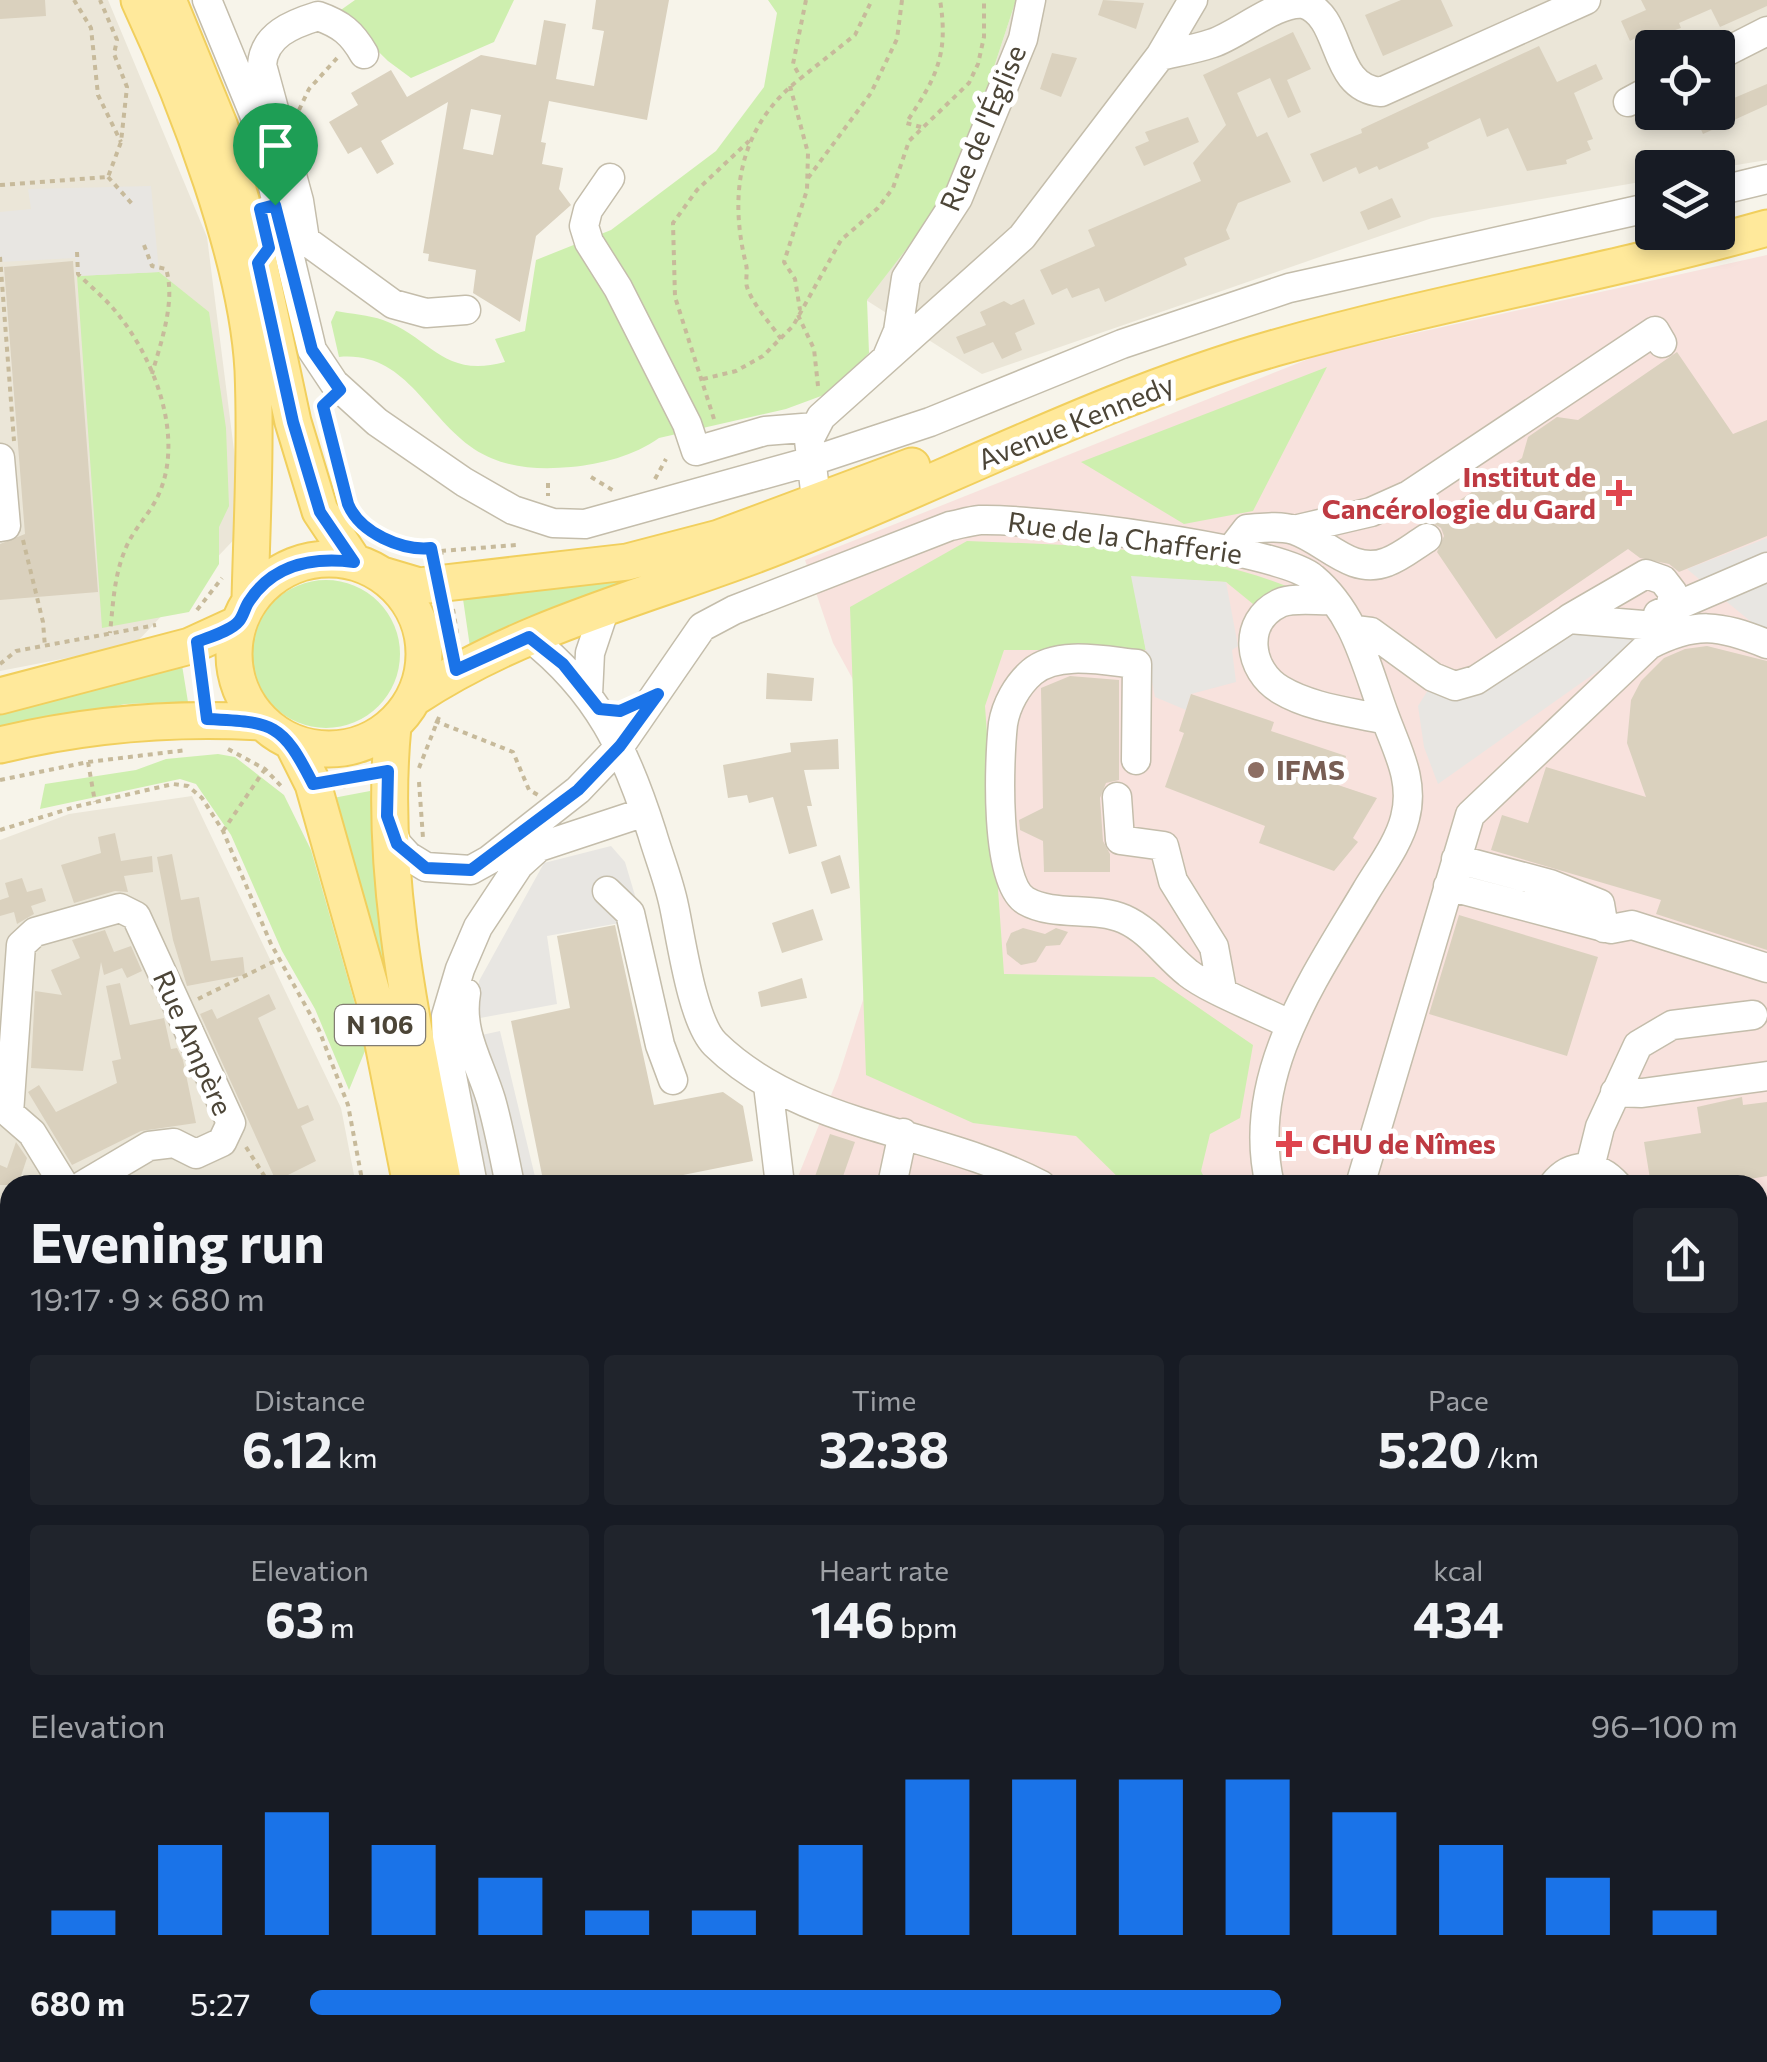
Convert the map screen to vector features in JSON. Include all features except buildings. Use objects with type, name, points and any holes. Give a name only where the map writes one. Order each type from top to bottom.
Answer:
[{"type":"main road","points":[[139,0],[167,60],[214,198],[242,303],[252,368],[233,658],[241,693],[261,722],[292,742],[327,750],[362,744],[432,709],[417,617],[380,564],[320,512],[293,422],[258,263],[220,127],[168,0]]},
{"type":"main road","name":"Avenue Kennedy","points":[[1735,224],[1767,211]]},
{"type":"main road","name":"Avenue Kennedy","points":[[1735,232],[1767,231]]},
{"type":"main road","name":"Avenue Kennedy","points":[[380,564],[419,586],[441,574],[627,562],[719,538],[1268,331],[1635,241]]},
{"type":"main road","name":"Avenue Kennedy","points":[[432,709],[458,662],[757,554],[1076,418],[1273,348],[1648,250]]},
{"type":"main road","points":[[0,696],[187,641],[237,600],[296,564],[325,558],[380,564]]},
{"type":"main road","points":[[0,745],[70,728],[132,723],[261,722]]},
{"type":"main road","name":"N 106","points":[[392,726],[393,772],[387,816],[408,995],[442,1175]]},
{"type":"main road","name":"N 106","points":[[292,742],[376,1003],[409,1175]]},
{"type":"street","name":"Rue de l'Église","points":[[885,362],[898,331],[906,278],[958,198],[1023,39],[1032,0]]},
{"type":"street","points":[[816,500],[809,440],[820,417],[1022,237],[1160,56],[1193,0]]},
{"type":"street","points":[[1160,56],[1215,43],[1286,3],[1304,4],[1319,14],[1353,81],[1366,91],[1381,92],[1586,0]]},
{"type":"street","points":[[208,1],[201,34],[222,90],[220,127]]},
{"type":"street","points":[[208,1],[305,240],[393,304],[426,313],[466,310]]},
{"type":"street","points":[[360,47],[338,23],[318,16],[299,22],[268,43],[262,66],[282,142],[287,203],[312,350],[328,395],[357,408],[464,482],[513,510],[553,523],[585,524],[812,461],[930,422],[1122,344],[1289,288],[1635,211]]},
{"type":"street","points":[[1735,47],[1767,31]]},
{"type":"street","points":[[610,178],[588,210],[584,226],[589,242],[618,288],[687,424],[708,448],[765,431],[815,427]]},
{"type":"street","points":[[1735,187],[1767,179]]},
{"type":"street","points":[[258,263],[269,248],[260,209],[287,203]]},
{"type":"street","points":[[1294,530],[1371,512],[1409,495],[1655,331],[1662,343]]},
{"type":"street","points":[[8,457],[6,526],[10,530]]},
{"type":"street","name":"Rue de la Chafferie","points":[[387,816],[397,844],[426,868],[471,870],[568,798],[620,746],[702,627],[734,610],[950,526],[978,520],[1024,522],[1230,551],[1292,564],[1312,576],[1356,630]]},
{"type":"street","points":[[1230,551],[1247,529],[1274,526],[1294,530],[1362,566],[1388,562],[1427,538]]},
{"type":"street","points":[[1660,623],[1767,567]]},
{"type":"street","points":[[1269,1175],[1266,1099],[1291,1024],[1326,956],[1403,826],[1408,780],[1356,630],[1371,632],[1433,677],[1454,686],[1476,680],[1646,574],[1662,580],[1672,593],[1649,645],[1470,815],[1363,1175]]},
{"type":"street","points":[[1334,600],[1280,603],[1257,624],[1251,648],[1261,672],[1280,690],[1316,704],[1386,720]]},
{"type":"street","points":[[594,702],[590,654],[605,608]]},
{"type":"street","points":[[1569,619],[1704,627],[1737,632],[1767,644]]},
{"type":"street","points":[[529,637],[563,664],[594,702],[635,779],[674,902],[690,982],[712,1041],[768,1085],[824,1109],[903,1133],[1014,1175]]},
{"type":"street","points":[[1136,760],[1136,664],[1092,659],[1050,662],[1033,671],[1011,697],[1004,723],[1004,863],[1011,887],[1026,901],[1126,920],[1160,943],[1189,974],[1291,1024]]},
{"type":"street","points":[[594,702],[620,711],[658,694]]},
{"type":"street","points":[[635,779],[658,694]]},
{"type":"street","points":[[0,763],[67,744],[115,737],[132,723]]},
{"type":"street","points":[[508,1175],[490,1097],[468,1041],[465,1000],[475,960],[507,900],[563,837],[568,798]]},
{"type":"street","points":[[1117,798],[1120,840],[1164,846],[1172,882],[1214,947],[1222,990]]},
{"type":"street","points":[[471,1175],[447,1050],[446,1016],[460,968],[478,927],[519,865],[539,847],[645,812]]},
{"type":"street","points":[[1456,859],[1550,884],[1600,904],[1604,928]]},
{"type":"street","points":[[1448,886],[1604,928],[1632,925],[1767,968]]},
{"type":"street","points":[[606,891],[630,913],[660,1046],[673,1080]]},
{"type":"street","name":"Rue Ampère","points":[[5,1112],[22,945],[35,932],[120,908],[136,916],[231,1123],[222,1142],[196,1154],[174,1143],[149,1146],[101,1175]]},
{"type":"street","points":[[1590,1167],[1614,1092],[1638,1045],[1672,1025],[1754,1016]]},
{"type":"street","points":[[1614,1092],[1767,1076]]},
{"type":"street","points":[[768,1085],[779,1175]]},
{"type":"street","points":[[5,1112],[32,1133],[58,1175]]},
{"type":"street","points":[[894,1175],[903,1133]]},
{"type":"street","points":[[1564,1175],[1590,1167],[1606,1175]]},
{"type":"path","points":[[74,0],[91,28],[98,95],[122,142]]},
{"type":"path","points":[[100,0],[117,40],[114,54],[130,86],[122,142],[108,177]]},
{"type":"path","points":[[801,78],[793,64],[806,0]]},
{"type":"path","points":[[708,448],[703,380],[675,297],[673,223],[697,190],[749,141],[775,98],[856,35],[872,0]]},
{"type":"path","points":[[807,179],[871,93],[897,39],[902,0]]},
{"type":"path","points":[[922,128],[906,123],[937,74],[946,36],[940,0]]},
{"type":"path","points":[[703,380],[736,371],[763,356],[781,339],[841,240],[878,208],[893,188],[909,141],[956,100],[978,64],[984,37],[984,0]]},
{"type":"path","points":[[282,142],[294,130],[301,102],[309,90],[360,47]]},
{"type":"path","points":[[790,86],[808,153],[807,179],[784,262],[795,279],[799,313],[814,349],[818,382]]},
{"type":"path","points":[[749,141],[736,219],[740,244],[747,287],[781,339]]},
{"type":"path","points":[[0,185],[108,177]]},
{"type":"path","points":[[108,177],[134,206]]},
{"type":"path","points":[[144,244],[152,266],[166,269],[169,280],[168,307],[152,374]]},
{"type":"path","points":[[77,252],[78,274],[123,322],[152,374],[167,423],[165,476],[157,499],[125,548],[116,577],[110,633]]},
{"type":"path","points":[[0,257],[8,457]]},
{"type":"path","points":[[328,395],[340,498]]},
{"type":"path","points":[[328,395],[323,406],[348,504]]},
{"type":"path","points":[[648,492],[666,459]]},
{"type":"path","points":[[591,477],[627,498]]},
{"type":"path","points":[[353,516],[409,550],[431,548],[441,574],[458,662]]},
{"type":"path","points":[[10,530],[43,622],[45,647]]},
{"type":"path","points":[[380,564],[441,574]]},
{"type":"path","points":[[441,574],[458,662]]},
{"type":"path","points":[[237,600],[194,616],[187,641],[206,723],[230,750],[309,788],[393,772],[432,709],[513,752],[529,790],[568,798]]},
{"type":"path","points":[[0,664],[16,651],[110,633],[187,641]]},
{"type":"path","points":[[187,641],[206,723]]},
{"type":"path","points":[[0,780],[88,762],[187,750]]},
{"type":"path","points":[[88,762],[95,802]]},
{"type":"path","points":[[223,832],[265,768]]},
{"type":"path","points":[[309,788],[393,772]]},
{"type":"path","points":[[393,772],[424,854]]},
{"type":"path","points":[[0,830],[173,784],[188,786],[202,798],[223,832],[279,959],[319,1030],[352,1119],[361,1175]]},
{"type":"path","points":[[178,1008],[279,959]]},
{"type":"path","points":[[231,1123],[264,1175]]},
{"type":"path","points":[[0,1621],[0,1657]]},
{"type":"shaded area","points":[[0,0],[108,0],[207,237],[244,529],[134,645],[0,671]]},
{"type":"shaded area","points":[[1016,0],[1767,0],[1767,160],[1735,165],[1735,150],[1635,150],[1635,183],[1432,218],[982,374],[866,300],[955,186]]},
{"type":"shaded area","points":[[151,186],[159,272],[77,276],[75,258],[0,262],[0,212],[31,209],[28,189]]},
{"type":"shaded area","name":"CHU de Nîmes","points":[[1767,255],[1767,1175],[799,1175],[838,1078],[863,1000],[885,738],[833,643],[805,560],[1321,354]]},
{"type":"shaded area","points":[[1767,538],[1767,631],[1687,569]]},
{"type":"shaded area","points":[[1131,576],[1226,582],[1238,646],[1232,650],[1236,682],[1191,694],[1186,710],[1155,697]]},
{"type":"shaded area","points":[[1575,629],[1624,632],[1639,642],[1438,784],[1424,747],[1418,706],[1428,690],[1465,694]]},
{"type":"shaded area","points":[[192,796],[341,1108],[354,1175],[0,1175],[0,840],[69,814]]},
{"type":"shaded area","points":[[611,846],[625,862],[642,919],[547,936],[557,1004],[480,1018],[479,981],[544,863]]},
{"type":"shaded area","points":[[500,1031],[535,1175],[476,1175],[454,1041]]},
{"type":"green space","points":[[355,0],[514,0],[494,42],[411,78],[338,12]]},
{"type":"green space","points":[[768,0],[1016,0],[955,186],[867,300],[869,353],[832,392],[786,409],[659,438],[639,450],[605,461],[533,468],[508,464],[474,449],[413,388],[381,364],[339,357],[331,322],[336,311],[383,320],[452,361],[484,366],[505,362],[495,339],[525,331],[536,260],[611,230],[716,151],[764,87],[777,13]]},
{"type":"green space","points":[[159,272],[209,312],[226,428],[229,506],[219,527],[219,564],[189,612],[102,628],[77,276]]},
{"type":"green space","points":[[1327,367],[1253,511],[1184,524],[1081,462]]},
{"type":"green space","points":[[967,541],[1130,550],[1211,564],[1289,587],[1253,604],[1226,582],[1132,577],[1146,650],[1004,650],[985,706],[1004,974],[1154,977],[1253,1045],[1240,1118],[1210,1134],[1203,1175],[1116,1175],[1076,1136],[973,1123],[866,1075],[850,607]]},
{"type":"green space","points":[[728,547],[470,647],[463,599],[557,588]]},
{"type":"green space","points":[[326,580],[354,585],[379,601],[395,626],[400,654],[395,682],[379,707],[354,723],[326,728],[298,723],[273,707],[257,682],[252,654],[257,626],[273,601],[298,585]]},
{"type":"green space","points":[[182,665],[188,702],[125,704],[0,732],[0,711]]},
{"type":"green space","points":[[218,754],[235,757],[284,795],[311,850],[367,1046],[349,1090],[315,1009],[282,951],[231,835],[196,784],[180,779],[40,809],[45,784],[136,770],[166,759]]},
{"type":"green space","points":[[370,791],[385,964],[379,965],[333,798]]},
{"type":"place","name":"Institut de Cancérologie du Gard","points":[[1619,493]]},
{"type":"place","name":"IFMS","points":[[1256,770]]},
{"type":"place","name":"CHU de Nîmes","points":[[1289,1144]]},
{"type":"route","points":[[275,205],[312,350],[340,390],[323,406],[348,504],[353,516],[368,528],[409,550],[431,548],[456,670],[529,637],[563,664],[599,709],[620,711],[658,694],[620,746],[578,790],[471,870],[426,868],[397,844],[387,816],[388,771],[313,784],[292,742],[261,722],[207,719],[197,642],[238,624],[250,598],[270,578],[296,564],[325,558],[354,562],[320,512],[281,370],[258,263],[269,248],[260,209],[275,205]]}]
